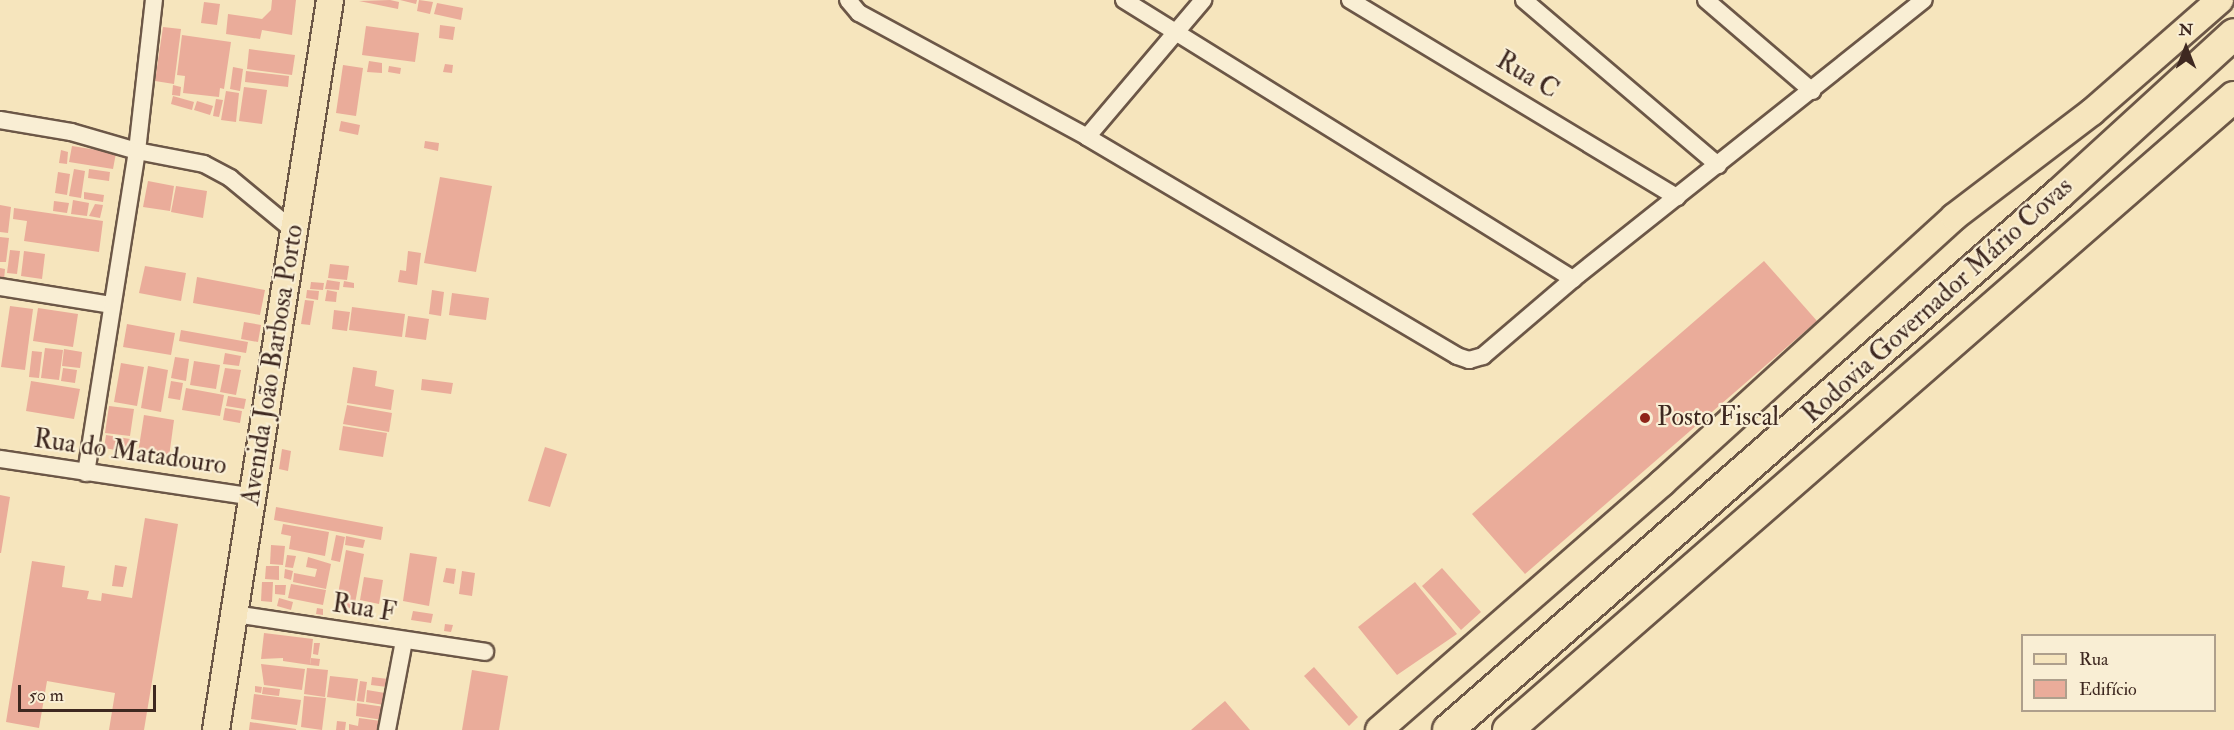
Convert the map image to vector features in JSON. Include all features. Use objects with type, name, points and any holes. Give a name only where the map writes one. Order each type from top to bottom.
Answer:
[{"type":"highway","name":"Rodovia Governador Mário Covas","points":[[1448,730],[2059,194],[2234,34]]},
{"type":"highway","name":"Rodovia Governador Mário Covas","points":[[1508,730],[2234,97]]},
{"type":"main road","name":"Avenida João Barbosa Porto","points":[[216,730],[330,0]]},
{"type":"main road","points":[[1379,730],[1662,483],[1954,217],[2092,112],[2220,0]]},
{"type":"street","points":[[86,473],[137,151],[154,0]]},
{"type":"street","points":[[848,0],[859,13],[1088,137],[1457,356],[1469,360],[1483,356],[1573,279],[1924,0]]},
{"type":"street","points":[[1124,0],[1573,279]]},
{"type":"street","points":[[1088,137],[1203,0]]},
{"type":"street","name":"Rua C","points":[[1350,0],[1677,196]]},
{"type":"street","points":[[1524,0],[1718,165]]},
{"type":"street","points":[[1706,0],[1812,91]]},
{"type":"street","points":[[0,120],[71,132],[137,151],[204,165],[230,178],[294,231]]},
{"type":"street","points":[[0,287],[111,304]]},
{"type":"street","name":"Rua do Matadouro","points":[[0,459],[253,497]]},
{"type":"street","name":"Rua F","points":[[235,614],[485,652]]},
{"type":"street","points":[[387,730],[404,641]]},
{"type":"building","points":[[272,0],[296,0],[292,35],[262,30],[260,39],[226,34],[228,14],[262,19],[271,10]]},
{"type":"building","points":[[400,0],[417,0],[416,4]]},
{"type":"building","points":[[419,0],[433,2],[430,14],[417,11]]},
{"type":"building","points":[[359,1],[399,2],[398,9]]},
{"type":"building","points":[[204,2],[220,4],[217,25],[201,23]]},
{"type":"building","points":[[437,3],[463,8],[461,20],[434,14]]},
{"type":"building","points":[[440,25],[455,27],[453,40],[439,38]]},
{"type":"building","points":[[366,26],[419,33],[415,62],[362,55]]},
{"type":"building","points":[[163,27],[181,29],[174,84],[155,81]]},
{"type":"building","points":[[182,35],[231,42],[224,89],[220,88],[219,97],[183,93],[185,76],[177,75]]},
{"type":"building","points":[[249,49],[295,55],[292,75],[247,69]]},
{"type":"building","points":[[369,61],[382,63],[382,73],[367,72]]},
{"type":"building","points":[[445,64],[453,65],[452,73],[443,72]]},
{"type":"building","points":[[343,65],[363,68],[356,116],[336,113]]},
{"type":"building","points":[[389,66],[401,68],[400,74],[388,72]]},
{"type":"building","points":[[233,67],[243,69],[240,91],[230,89]]},
{"type":"building","points":[[246,71],[289,76],[288,87],[245,82]]},
{"type":"building","points":[[173,85],[181,87],[180,96],[172,95]]},
{"type":"building","points":[[244,87],[267,90],[262,124],[239,121]]},
{"type":"building","points":[[226,91],[239,93],[236,122],[221,120]]},
{"type":"building","points":[[173,96],[194,102],[192,110],[171,104]]},
{"type":"building","points":[[216,99],[223,100],[219,117],[213,116]]},
{"type":"building","points":[[197,101],[213,106],[210,115],[194,110]]},
{"type":"building","points":[[341,121],[360,125],[358,135],[339,131]]},
{"type":"building","points":[[425,141],[439,143],[438,151],[424,148]]},
{"type":"building","points":[[72,146],[116,153],[113,169],[69,162]]},
{"type":"building","points":[[61,150],[68,152],[67,164],[59,163]]},
{"type":"building","points":[[74,169],[85,171],[81,198],[69,196]]},
{"type":"building","points":[[89,169],[110,172],[109,181],[88,178]]},
{"type":"building","points":[[58,172],[70,174],[67,195],[55,193]]},
{"type":"building","points":[[440,177],[492,186],[476,272],[424,263]]},
{"type":"building","points":[[148,181],[174,186],[170,211],[143,207]]},
{"type":"building","points":[[176,186],[207,191],[203,218],[171,212]]},
{"type":"building","points":[[84,192],[104,195],[103,202],[84,199]]},
{"type":"building","points":[[73,200],[89,203],[87,216],[71,214]]},
{"type":"building","points":[[54,201],[69,203],[67,213],[53,211]]},
{"type":"building","points":[[95,204],[103,205],[100,218],[89,216]]},
{"type":"building","points":[[0,205],[11,207],[8,233],[0,232]]},
{"type":"building","points":[[14,208],[103,221],[99,252],[24,241],[27,221],[13,219]]},
{"type":"building","points":[[0,237],[9,238],[6,262],[0,262]]},
{"type":"building","points":[[10,250],[20,251],[17,274],[7,273]]},
{"type":"building","points":[[24,251],[45,254],[42,279],[21,276]]},
{"type":"building","points":[[408,251],[421,253],[417,285],[398,282],[400,270],[406,271]]},
{"type":"building","name":"Posto Fiscal","points":[[1764,261],[1817,321],[1525,574],[1472,514]]},
{"type":"building","points":[[330,264],[349,266],[347,280],[328,278]]},
{"type":"building","points":[[145,266],[186,273],[181,301],[139,293]]},
{"type":"building","points":[[0,268],[5,269],[4,280],[0,280]]},
{"type":"building","points":[[197,277],[265,290],[260,315],[193,303]]},
{"type":"building","points":[[327,280],[340,282],[339,290],[325,289]]},
{"type":"building","points":[[344,281],[354,283],[354,288],[343,287]]},
{"type":"building","points":[[311,282],[324,283],[323,290],[310,289]]},
{"type":"building","points":[[307,290],[319,291],[318,300],[306,298]]},
{"type":"building","points":[[327,290],[337,292],[336,302],[325,301]]},
{"type":"building","points":[[432,290],[444,292],[441,316],[429,314]]},
{"type":"building","points":[[452,293],[489,298],[486,320],[449,315]]},
{"type":"building","points":[[305,300],[314,301],[310,325],[301,324]]},
{"type":"building","points":[[10,306],[33,309],[25,370],[1,367]]},
{"type":"building","points":[[352,307],[405,314],[402,337],[349,330]]},
{"type":"building","points":[[38,308],[78,314],[73,347],[33,341]]},
{"type":"building","points":[[334,310],[350,312],[347,331],[332,329]]},
{"type":"building","points":[[408,316],[429,319],[426,340],[405,337]]},
{"type":"building","points":[[244,322],[261,325],[258,342],[241,339]]},
{"type":"building","points":[[127,324],[175,333],[171,355],[123,347]]},
{"type":"building","points":[[181,330],[248,342],[246,353],[179,341]]},
{"type":"building","points":[[45,348],[63,350],[59,380],[41,378]]},
{"type":"building","points":[[64,349],[82,352],[80,368],[62,366]]},
{"type":"building","points":[[32,351],[42,352],[39,378],[29,377]]},
{"type":"building","points":[[225,353],[241,356],[239,366],[223,364]]},
{"type":"building","points":[[175,357],[189,359],[186,381],[171,378]]},
{"type":"building","points":[[194,361],[220,365],[216,389],[190,385]]},
{"type":"building","points":[[121,363],[144,367],[137,406],[114,402]]},
{"type":"building","points":[[148,366],[168,370],[161,412],[141,408]]},
{"type":"building","points":[[353,367],[377,371],[375,386],[394,390],[391,410],[347,403]]},
{"type":"building","points":[[63,368],[77,370],[75,383],[61,381]]},
{"type":"building","points":[[225,368],[241,370],[236,395],[220,392]]},
{"type":"building","points":[[422,379],[453,383],[451,394],[421,390]]},
{"type":"building","points":[[31,381],[80,389],[74,419],[26,411]]},
{"type":"building","points":[[171,381],[183,383],[180,400],[168,398]]},
{"type":"building","points":[[186,388],[224,395],[220,416],[182,410]]},
{"type":"building","points":[[228,396],[246,399],[244,409],[226,406]]},
{"type":"building","points":[[347,405],[392,413],[389,432],[343,424]]},
{"type":"building","points":[[109,406],[134,409],[130,436],[105,433]]},
{"type":"building","points":[[225,408],[242,411],[240,423],[223,420]]},
{"type":"building","points":[[144,415],[174,420],[169,457],[138,453]]},
{"type":"building","points":[[343,426],[387,433],[383,457],[339,450]]},
{"type":"building","points":[[106,435],[136,440],[134,453],[104,448]]},
{"type":"building","points":[[545,447],[567,454],[550,507],[528,501]]},
{"type":"building","points":[[282,449],[291,451],[288,471],[279,469]]},
{"type":"building","points":[[0,495],[10,497],[1,553],[0,553]]},
{"type":"building","points":[[276,507],[383,527],[381,540],[274,520]]},
{"type":"building","points":[[145,518],[178,524],[144,730],[109,730],[115,693],[47,681],[39,728],[6,722],[32,561],[65,566],[62,587],[89,591],[87,599],[101,601],[102,593],[132,598]]},
{"type":"building","points":[[283,524],[329,532],[325,556],[289,549],[291,536],[281,534]]},
{"type":"building","points":[[336,535],[345,537],[340,562],[331,560]]},
{"type":"building","points":[[346,536],[365,540],[363,548],[345,545]]},
{"type":"building","points":[[271,545],[285,546],[283,565],[270,564]]},
{"type":"building","points":[[346,550],[364,554],[354,609],[336,605]]},
{"type":"building","points":[[410,553],[437,557],[429,606],[403,601]]},
{"type":"building","points":[[287,555],[296,556],[293,568],[285,567]]},
{"type":"building","points":[[308,557],[331,564],[326,589],[293,582],[294,573],[315,577],[317,569],[306,567]]},
{"type":"building","points":[[115,565],[127,567],[123,587],[112,586]]},
{"type":"building","points":[[266,566],[279,566],[279,580],[265,579]]},
{"type":"building","points":[[446,568],[456,569],[454,584],[443,582]]},
{"type":"building","points":[[1442,568],[1481,612],[1461,630],[1422,586]]},
{"type":"building","points":[[285,569],[293,571],[291,580],[284,578]]},
{"type":"building","points":[[462,571],[475,573],[472,596],[459,594]]},
{"type":"building","points":[[364,577],[383,580],[379,604],[360,600]]},
{"type":"building","points":[[262,582],[273,582],[272,602],[261,601]]},
{"type":"building","points":[[1415,582],[1457,634],[1397,675],[1358,627]]},
{"type":"building","points":[[291,584],[326,590],[323,605],[288,598]]},
{"type":"building","points":[[275,585],[286,585],[285,595],[275,594]]},
{"type":"building","points":[[279,598],[293,602],[291,610],[277,606]]},
{"type":"building","points":[[317,608],[323,609],[323,615],[316,614]]},
{"type":"building","points":[[413,611],[433,614],[431,623],[411,620]]},
{"type":"building","points":[[445,624],[453,625],[451,632],[444,631]]},
{"type":"building","points":[[264,633],[313,639],[310,665],[283,661],[283,658],[261,659]]},
{"type":"building","points":[[314,643],[320,643],[318,655],[313,654]]},
{"type":"building","points":[[311,658],[320,659],[319,666],[310,665]]},
{"type":"building","points":[[261,664],[305,669],[302,690],[264,685]]},
{"type":"building","points":[[1314,667],[1358,717],[1349,726],[1304,676]]},
{"type":"building","points":[[307,668],[328,670],[325,697],[304,694]]},
{"type":"building","points":[[472,670],[508,676],[499,730],[462,730]]},
{"type":"building","points":[[330,676],[358,679],[355,701],[327,697]]},
{"type":"building","points":[[372,677],[388,679],[387,687],[371,685]]},
{"type":"building","points":[[360,681],[367,682],[364,702],[357,701]]},
{"type":"building","points":[[255,686],[262,687],[261,693],[255,692]]},
{"type":"building","points":[[263,687],[280,689],[279,696],[262,694]]},
{"type":"building","points":[[367,690],[385,693],[384,705],[366,702]]},
{"type":"building","points":[[254,694],[301,700],[297,725],[251,719]]},
{"type":"building","points":[[304,696],[326,698],[322,730],[301,727]]},
{"type":"building","points":[[1225,701],[1250,730],[1191,730],[1206,717]]},
{"type":"building","points":[[357,703],[385,707],[383,720],[356,716]]},
{"type":"building","points":[[359,718],[381,721],[379,730],[349,730],[349,724],[358,726]]},
{"type":"building","points":[[337,721],[346,722],[345,730],[336,730]]},
{"type":"building","points":[[250,722],[296,729],[296,730],[249,730]]},
{"type":"place","name":"Posto Fiscal","points":[[1645,418]]}]
